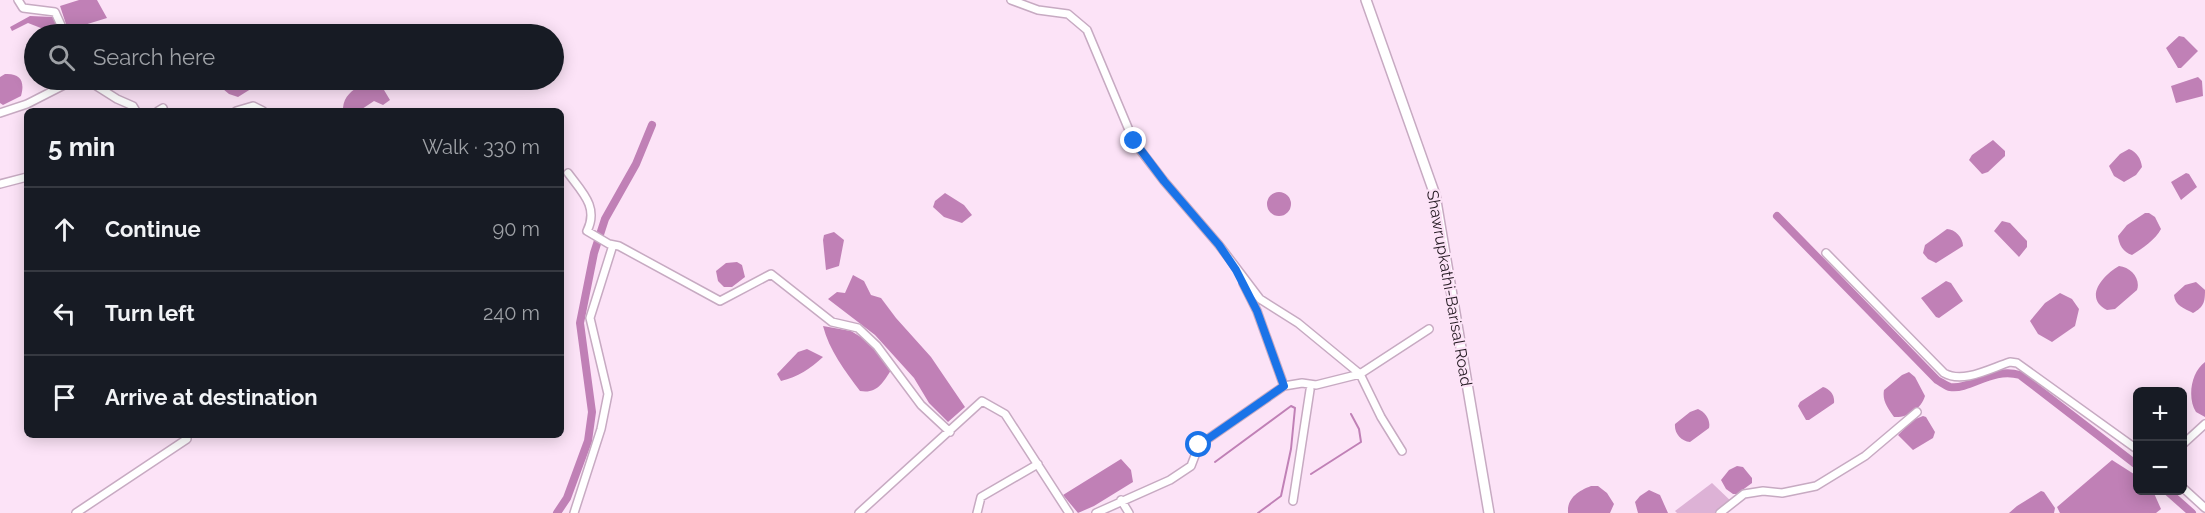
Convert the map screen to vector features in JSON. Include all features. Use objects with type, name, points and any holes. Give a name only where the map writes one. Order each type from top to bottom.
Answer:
[{"type":"main road","name":"Shawrupkathi-Barisal Road","points":[[1366,0],[1435,195],[1489,513]]},
{"type":"street","points":[[18,0],[23,8],[55,12],[60,24]]},
{"type":"street","points":[[1011,0],[1038,10],[1068,14],[1087,30],[1134,141],[1260,299],[1299,323],[1360,374],[1381,417],[1402,451]]},
{"type":"street","points":[[0,113],[27,104],[54,90]]},
{"type":"street","points":[[103,90],[134,108]]},
{"type":"street","points":[[568,172],[588,200],[593,220],[587,231],[720,301],[771,274],[832,322],[858,328],[877,346],[921,405],[950,432]]},
{"type":"street","points":[[0,184],[24,178]]},
{"type":"street","points":[[573,513],[601,429],[608,394],[590,318],[611,244]]},
{"type":"street","points":[[1826,253],[1944,373],[1961,377],[2010,362],[2021,364],[2133,446]]},
{"type":"street","points":[[1236,270],[1257,311],[1284,386]]},
{"type":"street","points":[[1096,513],[1170,480],[1191,466],[1199,445],[1284,386],[1302,383],[1317,385],[1360,374],[1429,329]]},
{"type":"street","points":[[1293,501],[1310,390]]},
{"type":"street","points":[[859,513],[982,401],[1005,414],[1069,513]]},
{"type":"street","points":[[1719,513],[1744,494],[1763,491],[1782,493],[1816,486],[1865,456],[1917,412]]},
{"type":"street","points":[[2186,441],[2205,424]]},
{"type":"street","points":[[76,513],[187,438]]},
{"type":"street","points":[[977,513],[981,497],[1038,464]]},
{"type":"street","points":[[2187,492],[2205,508]]},
{"type":"street","points":[[1121,500],[1130,513]]},
{"type":"shaded area","points":[[79,0],[97,0],[107,18],[88,24],[66,24],[60,6]]},
{"type":"shaded area","points":[[30,16],[53,17],[58,24],[28,23],[12,31],[10,27]]},
{"type":"shaded area","points":[[2179,36],[2184,37],[2198,51],[2181,68],[2178,68],[2166,48]]},
{"type":"shaded area","points":[[5,74],[18,77],[22,87],[21,96],[3,105],[0,103],[0,77]]},
{"type":"shaded area","points":[[2198,77],[2202,81],[2203,96],[2176,103],[2171,86]]},
{"type":"shaded area","points":[[224,90],[249,90],[238,97]]},
{"type":"shaded area","points":[[384,90],[390,100],[383,105],[374,101],[364,108],[343,108],[352,91]]},
{"type":"shaded area","points":[[1993,140],[2005,151],[2005,156],[1988,172],[1982,174],[1969,160],[1972,155]]},
{"type":"shaded area","points":[[2129,149],[2138,156],[2142,167],[2136,175],[2124,182],[2114,176],[2109,166],[2120,154]]},
{"type":"shaded area","points":[[2186,173],[2197,187],[2181,200],[2171,182]]},
{"type":"shaded area","points":[[1279,192],[1284,193],[1290,199],[1290,209],[1284,215],[1279,216],[1274,215],[1268,209],[1267,204],[1268,199],[1274,193]]},
{"type":"shaded area","points":[[945,193],[964,205],[972,215],[962,223],[944,217],[933,207],[935,201]]},
{"type":"shaded area","points":[[2145,213],[2155,217],[2161,229],[2152,240],[2132,255],[2122,248],[2118,236],[2127,225]]},
{"type":"shaded area","points":[[2002,221],[2010,223],[2027,241],[2027,247],[2019,257],[1994,231]]},
{"type":"shaded area","points":[[1947,229],[1958,234],[1963,246],[1936,263],[1923,253],[1925,245]]},
{"type":"shaded area","points":[[834,232],[844,240],[839,266],[826,270],[824,235]]},
{"type":"shaded area","points":[[737,262],[742,265],[745,277],[732,287],[724,287],[718,281],[716,271],[726,263]]},
{"type":"shaded area","points":[[2119,266],[2134,274],[2138,282],[2137,290],[2115,309],[2107,310],[2096,299],[2096,293],[2107,275]]},
{"type":"shaded area","points":[[853,275],[864,281],[871,295],[881,298],[931,357],[965,407],[948,422],[929,403],[914,378],[875,335],[828,299],[837,292],[845,293]]},
{"type":"shaded area","points":[[1946,281],[1951,283],[1963,301],[1939,318],[1921,298]]},
{"type":"shaded area","points":[[2196,282],[2205,290],[2205,298],[2200,309],[2193,313],[2178,304],[2174,295],[2185,285]]},
{"type":"shaded area","points":[[2060,293],[2072,299],[2079,309],[2075,326],[2052,342],[2038,334],[2030,321],[2045,303]]},
{"type":"shaded area","points":[[823,326],[851,331],[869,342],[891,370],[879,386],[871,391],[860,391],[833,352]]},
{"type":"shaded area","points":[[807,349],[823,357],[804,372],[781,381],[777,374],[798,352]]},
{"type":"shaded area","points":[[2205,362],[2205,417],[2196,412],[2191,393],[2196,372]]},
{"type":"shaded area","points":[[1909,372],[1915,377],[1925,396],[1913,412],[1894,417],[1885,401],[1884,390]]},
{"type":"shaded area","points":[[1823,387],[1828,389],[1834,397],[1834,403],[1806,420],[1798,406],[1800,402]]},
{"type":"shaded area","points":[[1698,409],[1707,417],[1709,428],[1690,442],[1681,438],[1675,424],[1690,412]]},
{"type":"shaded area","points":[[1923,416],[1935,432],[1933,438],[1913,450],[1898,435],[1913,420]]},
{"type":"shaded area","points":[[1121,459],[1131,470],[1133,482],[1078,513],[1063,495]]},
{"type":"shaded area","points":[[2112,460],[2133,473],[2133,495],[2155,495],[2161,509],[2156,513],[2060,513],[2057,507]]},
{"type":"shaded area","points":[[1737,466],[1743,467],[1752,478],[1752,483],[1737,494],[1733,494],[1726,489],[1721,480],[1729,470]]},
{"type":"shaded area","points":[[1712,483],[1735,505],[1724,513],[1677,513],[1675,511]]},
{"type":"shaded area","points":[[1591,486],[1598,486],[1607,493],[1614,504],[1610,513],[1568,513],[1571,499]]},
{"type":"shaded area","points":[[1649,490],[1660,495],[1668,513],[1638,513],[1635,502]]},
{"type":"shaded area","points":[[2041,491],[2055,508],[2054,513],[2009,513],[2017,506]]},
{"type":"waterway","points":[[557,513],[567,498],[588,441],[592,412],[580,323],[594,253],[605,219],[636,164],[652,125]]},
{"type":"waterway","points":[[1777,216],[1937,380],[1948,386],[1958,387],[2000,374],[2020,375],[2133,462]]},
{"type":"waterway","points":[[1215,462],[1291,406],[1295,408],[1291,449],[1281,496],[1258,513]]},
{"type":"waterway","points":[[1311,474],[1361,442],[1359,429],[1351,414]]},
{"type":"waterway","points":[[2172,495],[2192,513]]},
{"type":"route","points":[[1134,141],[1164,181],[1219,245],[1236,270],[1257,311],[1284,386],[1199,445]]}]
